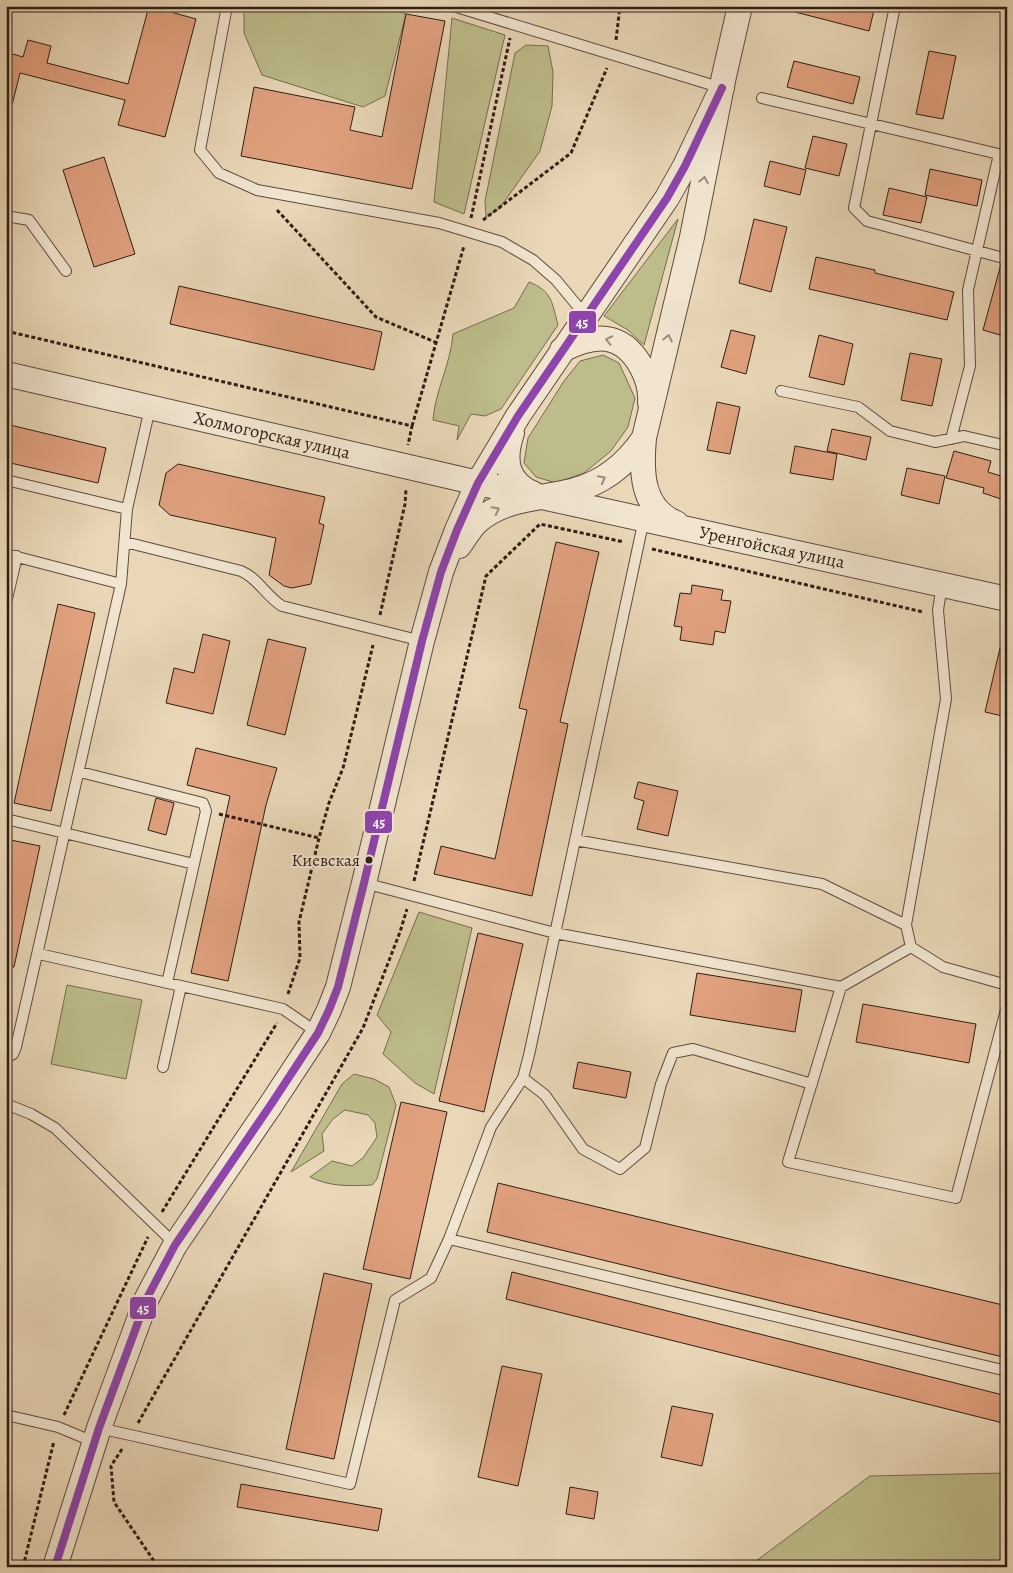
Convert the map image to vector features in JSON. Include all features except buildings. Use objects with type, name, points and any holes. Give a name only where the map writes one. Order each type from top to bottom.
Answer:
[{"type":"street","points":[[441,572],[477,522],[492,511],[510,503],[571,491],[606,478],[634,453],[646,430],[692,237],[740,6]]},
{"type":"street","points":[[55,1567],[96,1435],[147,1298],[176,1245],[318,1033],[338,987],[422,641],[441,572],[478,482],[518,416],[585,315],[667,198],[685,166],[722,88]]},
{"type":"street","points":[[562,350],[592,338],[617,341],[635,356],[648,384],[650,400],[642,473],[652,503],[668,520],[694,530]]},
{"type":"street","name":"Холмогорская улица","points":[[6,374],[538,496]]},
{"type":"street","points":[[518,416],[509,444],[508,464],[516,482],[522,489],[538,496]]},
{"type":"street","name":"Уренгойская улица","points":[[538,496],[1007,599]]},
{"type":"lane","points":[[227,6],[200,150],[218,173],[257,190],[469,230],[502,242],[533,260],[556,280],[585,315]]},
{"type":"lane","points":[[454,6],[612,56],[722,88]]},
{"type":"lane","points":[[895,6],[854,208],[867,221],[1007,259]]},
{"type":"lane","points":[[762,98],[1003,155],[976,251],[968,290],[970,366],[951,439]]},
{"type":"lane","points":[[6,216],[29,220],[66,270]]},
{"type":"lane","points":[[781,391],[858,407],[890,431],[935,442],[964,436],[1007,446]]},
{"type":"lane","points":[[6,1058],[13,1054],[16,1048],[80,772],[121,584],[127,509],[150,408]]},
{"type":"lane","points":[[6,480],[127,509]]},
{"type":"lane","points":[[6,1414],[96,1435],[350,1484],[395,1300],[431,1278],[449,1239],[491,1127],[523,1078],[530,1055],[644,519]]},
{"type":"lane","points":[[125,542],[241,571],[252,576],[270,599],[282,606],[422,641]]},
{"type":"lane","points":[[6,604],[12,555],[121,584]]},
{"type":"lane","points":[[942,585],[938,610],[946,699],[906,925],[911,947],[943,967],[1007,985]]},
{"type":"lane","points":[[80,772],[203,803],[206,811],[168,983]]},
{"type":"lane","points":[[6,819],[194,864]]},
{"type":"lane","points":[[575,840],[822,884],[906,925]]},
{"type":"lane","points":[[364,883],[555,933],[841,987],[911,947]]},
{"type":"lane","points":[[39,954],[283,1010],[318,1033]]},
{"type":"lane","points":[[163,1067],[181,986]]},
{"type":"lane","points":[[841,987],[788,1162],[956,1198],[1007,1006]]},
{"type":"lane","points":[[523,1078],[545,1095],[582,1149],[620,1168],[645,1148],[661,1084],[673,1053],[693,1049],[812,1084]]},
{"type":"lane","points":[[6,1104],[31,1114],[55,1128],[176,1245]]},
{"type":"lane","points":[[449,1239],[1007,1371]]},
{"type":"path","points":[[469,230],[571,153],[612,56],[618,36],[620,6]]},
{"type":"path","points":[[23,1567],[47,1463],[58,1427],[154,1224],[274,1032],[300,958],[299,922],[318,838],[328,803],[343,768],[377,630],[405,504],[412,426],[469,230],[512,25]]},
{"type":"path","points":[[257,190],[376,317],[435,342]]},
{"type":"path","points":[[6,331],[412,426]]},
{"type":"path","points":[[206,811],[318,838]]},
{"type":"path","points":[[114,1502],[158,1567]]},
{"type":"shaded area","points":[[244,6],[381,6],[406,14],[385,96],[363,107],[262,75],[244,33]]},
{"type":"shaded area","points":[[452,18],[505,35],[464,214],[434,202]]},
{"type":"shaded area","points":[[526,45],[548,46],[553,72],[552,106],[540,151],[500,208],[486,217],[485,201],[515,53]]},
{"type":"shaded area","points":[[678,219],[644,345],[628,330],[604,316]]},
{"type":"shaded area","points":[[529,282],[537,285],[547,293],[558,325],[501,409],[485,416],[471,414],[457,440],[459,426],[433,420],[434,409],[452,345],[453,334],[514,308]]},
{"type":"shaded area","points":[[603,355],[619,363],[635,398],[628,427],[611,451],[584,473],[556,483],[536,477],[524,463],[528,438],[564,381],[580,361]]},
{"type":"shaded area","points":[[419,912],[472,928],[434,1094],[415,1083],[383,1054],[391,1032],[377,1015]]},
{"type":"shaded area","points":[[67,985],[142,1000],[126,1079],[51,1064]]},
{"type":"shaded area","points":[[354,1074],[374,1079],[389,1087],[396,1105],[377,1179],[372,1185],[348,1186],[325,1183],[310,1177],[332,1161],[352,1166],[363,1158],[377,1137],[375,1123],[368,1115],[345,1110],[333,1119],[322,1134],[324,1151],[291,1172],[342,1084]]},
{"type":"shaded area","points":[[1007,1473],[1007,1567],[748,1567],[870,1476]]},
{"type":"transit line","name":"45","points":[[55,1567],[99,1428],[147,1298],[175,1245],[318,1033],[338,987],[422,641],[441,572],[478,483],[518,416],[667,198],[685,166],[722,88]]},
{"type":"place","name":"Киевская","points":[[369,860]]}]
